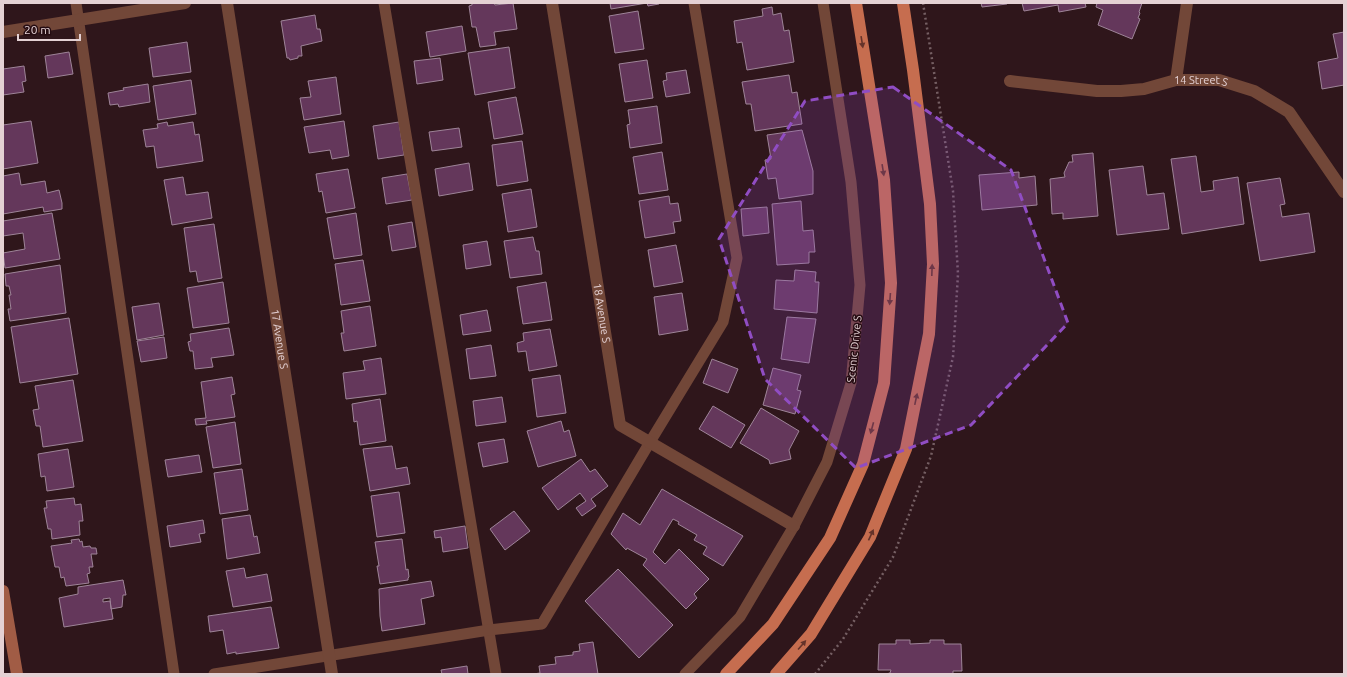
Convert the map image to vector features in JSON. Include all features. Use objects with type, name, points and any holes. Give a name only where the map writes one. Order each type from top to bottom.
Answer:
[{"type":"main road","points":[[726,674],[774,624],[830,538],[863,464],[884,383],[891,283],[884,180],[856,3]]},
{"type":"main road","points":[[776,674],[812,634],[870,537],[906,449],[929,334],[933,264],[930,204],[903,3]]},
{"type":"street","points":[[3,32],[185,3]]},
{"type":"street","name":"17 Avenue S","points":[[227,3],[332,674]]},
{"type":"street","name":"18 Avenue S","points":[[552,3],[620,425],[794,526]]},
{"type":"street","points":[[1176,80],[1187,3]]},
{"type":"street","name":"14 Street S","points":[[1010,81],[1097,91],[1144,89],[1176,80],[1220,80],[1254,91],[1289,112],[1344,192]]},
{"type":"street","points":[[3,591],[17,674]]},
{"type":"lane","points":[[76,3],[174,674]]},
{"type":"lane","points":[[384,3],[496,674]]},
{"type":"lane","points":[[214,674],[489,630],[542,624],[723,322],[737,258],[694,3]]},
{"type":"lane","name":"Scenic Drive S","points":[[685,674],[740,617],[794,526],[827,462],[851,383],[860,285],[851,182],[823,3]]},
{"type":"highlighted area","points":[[893,87],[1011,170],[1068,323],[971,425],[856,468],[765,379],[719,239],[805,101]]},
{"type":"building","points":[[472,3],[494,3],[495,5],[513,3],[517,29],[494,32],[496,45],[480,47],[476,27],[472,27],[469,6],[472,5]]},
{"type":"building","points":[[610,3],[647,3],[611,9]]},
{"type":"building","points":[[647,3],[659,3],[659,4],[648,6]]},
{"type":"building","points":[[981,3],[1007,3],[1007,4],[982,7]]},
{"type":"building","points":[[1022,3],[1085,3],[1086,7],[1059,12],[1058,5],[1024,11]]},
{"type":"building","points":[[1097,3],[1142,3],[1138,18],[1140,19],[1132,39],[1098,25],[1103,10],[1096,7]]},
{"type":"building","points":[[772,7],[773,15],[781,13],[784,31],[789,30],[794,62],[747,70],[742,42],[737,43],[734,21],[763,16],[762,9]]},
{"type":"building","points":[[638,11],[644,49],[615,53],[609,16]]},
{"type":"building","points":[[315,15],[317,29],[320,29],[322,41],[301,46],[302,56],[298,56],[298,58],[290,60],[287,58],[281,21]]},
{"type":"building","points":[[462,26],[466,51],[430,57],[426,32]]},
{"type":"building","points":[[1344,32],[1344,85],[1322,89],[1318,62],[1338,58],[1333,34]]},
{"type":"building","points":[[187,42],[191,72],[153,77],[149,48]]},
{"type":"building","points":[[509,47],[515,88],[475,95],[468,53]]},
{"type":"building","points":[[69,52],[73,74],[48,78],[45,56]]},
{"type":"building","points":[[440,58],[443,80],[417,84],[414,61]]},
{"type":"building","points":[[647,60],[653,98],[625,102],[619,64]]},
{"type":"building","points":[[24,66],[26,81],[22,82],[24,92],[3,95],[3,69]]},
{"type":"building","points":[[686,70],[690,93],[666,97],[663,81],[667,80],[666,73]]},
{"type":"building","points":[[789,75],[792,93],[797,92],[802,124],[755,131],[751,104],[746,104],[742,82]]},
{"type":"building","points":[[336,77],[341,114],[304,120],[300,98],[311,97],[308,81]]},
{"type":"building","points":[[191,80],[196,114],[158,120],[153,86]]},
{"type":"building","points":[[148,84],[150,102],[119,107],[118,104],[110,105],[108,93],[124,90],[123,88]]},
{"type":"building","points":[[516,97],[523,134],[494,139],[488,102]]},
{"type":"building","points":[[657,106],[662,143],[630,148],[627,125],[630,124],[628,110]]},
{"type":"building","points":[[31,121],[38,163],[3,169],[3,125]]},
{"type":"building","points":[[344,121],[349,156],[332,159],[330,150],[309,153],[304,127]]},
{"type":"building","points":[[167,122],[168,126],[193,122],[195,135],[199,134],[203,161],[157,168],[154,146],[146,147],[143,130],[158,128],[157,124]]},
{"type":"building","points":[[399,122],[404,155],[378,159],[373,126]]},
{"type":"building","points":[[459,128],[462,147],[432,151],[429,132]]},
{"type":"building","points":[[802,130],[813,171],[813,194],[779,199],[776,178],[768,179],[765,160],[771,159],[767,135]]},
{"type":"building","points":[[522,141],[528,181],[497,186],[492,145]]},
{"type":"building","points":[[662,152],[668,190],[639,194],[633,157]]},
{"type":"building","points":[[1093,153],[1098,216],[1063,219],[1063,213],[1052,214],[1050,179],[1065,177],[1064,173],[1069,162],[1073,162],[1072,155]]},
{"type":"building","points":[[1196,156],[1201,192],[1214,190],[1213,181],[1238,177],[1244,224],[1182,234],[1171,159]]},
{"type":"building","points":[[469,163],[473,190],[439,196],[435,169]]},
{"type":"building","points":[[1143,166],[1147,195],[1164,193],[1169,229],[1117,235],[1109,170]]},
{"type":"building","points":[[348,169],[355,208],[326,213],[322,191],[319,192],[316,174]]},
{"type":"building","points":[[1019,172],[1019,178],[1035,176],[1037,205],[982,210],[979,175]]},
{"type":"building","points":[[19,173],[21,185],[45,181],[47,193],[59,190],[62,209],[44,212],[43,207],[3,214],[3,176]]},
{"type":"building","points":[[407,174],[412,200],[386,204],[382,178]]},
{"type":"building","points":[[183,177],[186,195],[208,192],[212,218],[172,225],[164,180]]},
{"type":"building","points":[[1280,178],[1285,204],[1280,205],[1282,217],[1309,213],[1315,252],[1260,261],[1247,183]]},
{"type":"building","points":[[531,189],[537,227],[508,232],[502,194]]},
{"type":"building","points":[[669,196],[670,204],[678,203],[681,221],[673,222],[675,233],[645,238],[639,201]]},
{"type":"building","points":[[801,201],[803,231],[813,230],[815,252],[809,252],[809,263],[777,265],[772,204]]},
{"type":"building","points":[[767,207],[769,233],[743,236],[741,209]]},
{"type":"building","points":[[52,213],[60,259],[5,268],[3,253],[25,249],[23,233],[3,236],[3,221]]},
{"type":"building","points":[[356,213],[362,255],[334,259],[327,218]]},
{"type":"building","points":[[412,222],[416,247],[392,251],[388,226]]},
{"type":"building","points":[[214,224],[222,278],[198,282],[196,271],[190,272],[184,228]]},
{"type":"building","points":[[533,237],[536,251],[539,251],[542,274],[510,278],[504,241]]},
{"type":"building","points":[[487,241],[491,265],[466,269],[463,245]]},
{"type":"building","points":[[676,245],[683,282],[654,287],[648,250]]},
{"type":"building","points":[[363,260],[370,301],[341,305],[335,264]]},
{"type":"building","points":[[60,265],[66,313],[10,321],[8,309],[11,309],[9,295],[11,295],[9,286],[6,286],[5,274]]},
{"type":"building","points":[[795,270],[816,272],[815,282],[819,282],[817,313],[774,309],[776,280],[794,281]]},
{"type":"building","points":[[223,282],[229,323],[193,328],[187,288]]},
{"type":"building","points":[[546,282],[552,320],[523,324],[517,287]]},
{"type":"building","points":[[682,293],[688,330],[659,335],[654,297]]},
{"type":"building","points":[[159,303],[164,335],[137,340],[132,307]]},
{"type":"building","points":[[370,306],[376,346],[344,351],[341,333],[344,333],[341,311]]},
{"type":"building","points":[[487,310],[491,331],[463,335],[460,315]]},
{"type":"building","points":[[787,317],[816,319],[809,363],[781,359]]},
{"type":"building","points":[[69,318],[78,374],[20,383],[11,327]]},
{"type":"building","points":[[229,328],[234,355],[211,358],[213,367],[195,369],[193,351],[190,351],[188,342],[191,341],[190,334]]},
{"type":"building","points":[[550,329],[557,366],[529,371],[526,351],[518,352],[517,343],[524,341],[523,333]]},
{"type":"building","points":[[164,337],[167,358],[141,362],[137,341]]},
{"type":"building","points":[[491,345],[496,376],[470,379],[466,349]]},
{"type":"building","points":[[381,358],[386,394],[346,399],[343,373],[365,370],[363,361]]},
{"type":"building","points":[[712,359],[738,369],[728,393],[703,383]]},
{"type":"building","points":[[773,368],[801,375],[797,390],[801,391],[795,414],[763,405]]},
{"type":"building","points":[[560,375],[566,413],[537,417],[532,379]]},
{"type":"building","points":[[232,377],[235,394],[231,395],[235,417],[206,421],[207,424],[196,425],[195,419],[206,418],[201,382]]},
{"type":"building","points":[[73,380],[83,441],[43,447],[40,426],[36,426],[33,410],[39,409],[35,386]]},
{"type":"building","points":[[502,397],[506,422],[476,426],[473,401]]},
{"type":"building","points":[[380,399],[386,441],[360,445],[357,421],[354,422],[352,404]]},
{"type":"building","points":[[713,406],[745,425],[731,448],[699,429]]},
{"type":"building","points":[[761,408],[799,431],[789,450],[791,459],[770,464],[769,460],[740,443]]},
{"type":"building","points":[[561,421],[564,432],[569,430],[576,456],[538,467],[527,431]]},
{"type":"building","points":[[235,422],[241,464],[213,468],[206,427]]},
{"type":"building","points":[[504,439],[508,462],[483,467],[478,443]]},
{"type":"building","points":[[392,446],[396,469],[407,467],[410,484],[370,491],[363,449]]},
{"type":"building","points":[[68,449],[74,487],[47,491],[45,476],[41,477],[38,454]]},
{"type":"building","points":[[199,455],[202,472],[168,477],[165,460]]},
{"type":"building","points":[[581,459],[590,472],[595,469],[608,486],[591,499],[596,506],[582,516],[576,508],[586,501],[580,493],[558,510],[542,488]]},
{"type":"building","points":[[242,469],[248,510],[220,514],[214,473]]},
{"type":"building","points":[[662,489],[743,536],[723,566],[703,554],[707,547],[694,540],[697,535],[678,524],[679,522],[673,519],[653,552],[665,564],[679,549],[709,579],[694,594],[697,598],[686,609],[643,565],[647,559],[627,548],[626,550],[611,534],[623,513],[640,525]]},
{"type":"building","points":[[399,492],[405,533],[377,537],[371,496]]},
{"type":"building","points":[[74,498],[75,505],[81,504],[83,521],[79,521],[80,535],[52,539],[51,529],[48,529],[44,508],[47,508],[46,501]]},
{"type":"building","points":[[514,511],[530,531],[505,550],[490,529]]},
{"type":"building","points":[[250,515],[254,537],[257,536],[260,553],[227,559],[222,519]]},
{"type":"building","points":[[203,520],[205,533],[199,534],[201,542],[170,547],[167,526]]},
{"type":"building","points":[[465,526],[468,548],[443,552],[441,537],[435,538],[434,531]]},
{"type":"building","points":[[79,539],[80,542],[82,541],[83,547],[90,546],[91,548],[96,548],[97,554],[91,554],[93,567],[89,567],[90,573],[87,574],[89,583],[66,586],[64,577],[61,578],[59,567],[55,567],[51,546],[72,543],[71,540]]},
{"type":"building","points":[[402,539],[406,570],[408,569],[408,580],[380,584],[375,542]]},
{"type":"building","points":[[244,568],[246,578],[267,574],[272,601],[233,607],[226,571]]},
{"type":"building","points":[[618,569],[673,625],[639,658],[585,601]]},
{"type":"building","points":[[123,580],[126,595],[123,595],[122,607],[111,609],[113,619],[64,627],[59,598],[78,594],[78,587]],"holes":[[[110,598],[111,605],[110,601],[103,602],[103,599]]]},
{"type":"building","points":[[431,581],[434,596],[421,599],[425,624],[382,631],[379,589]]},
{"type":"building","points":[[271,607],[279,648],[227,654],[223,630],[210,632],[208,616]]},
{"type":"building","points":[[896,640],[910,640],[910,644],[930,643],[930,640],[944,640],[944,644],[961,644],[962,671],[953,671],[953,674],[886,674],[890,673],[891,670],[878,670],[879,644],[896,644]]},
{"type":"building","points":[[593,642],[598,674],[533,674],[540,673],[539,666],[556,664],[555,657],[573,655],[573,652],[580,651],[579,644]]},
{"type":"building","points":[[467,666],[468,674],[442,674],[441,670]]}]
